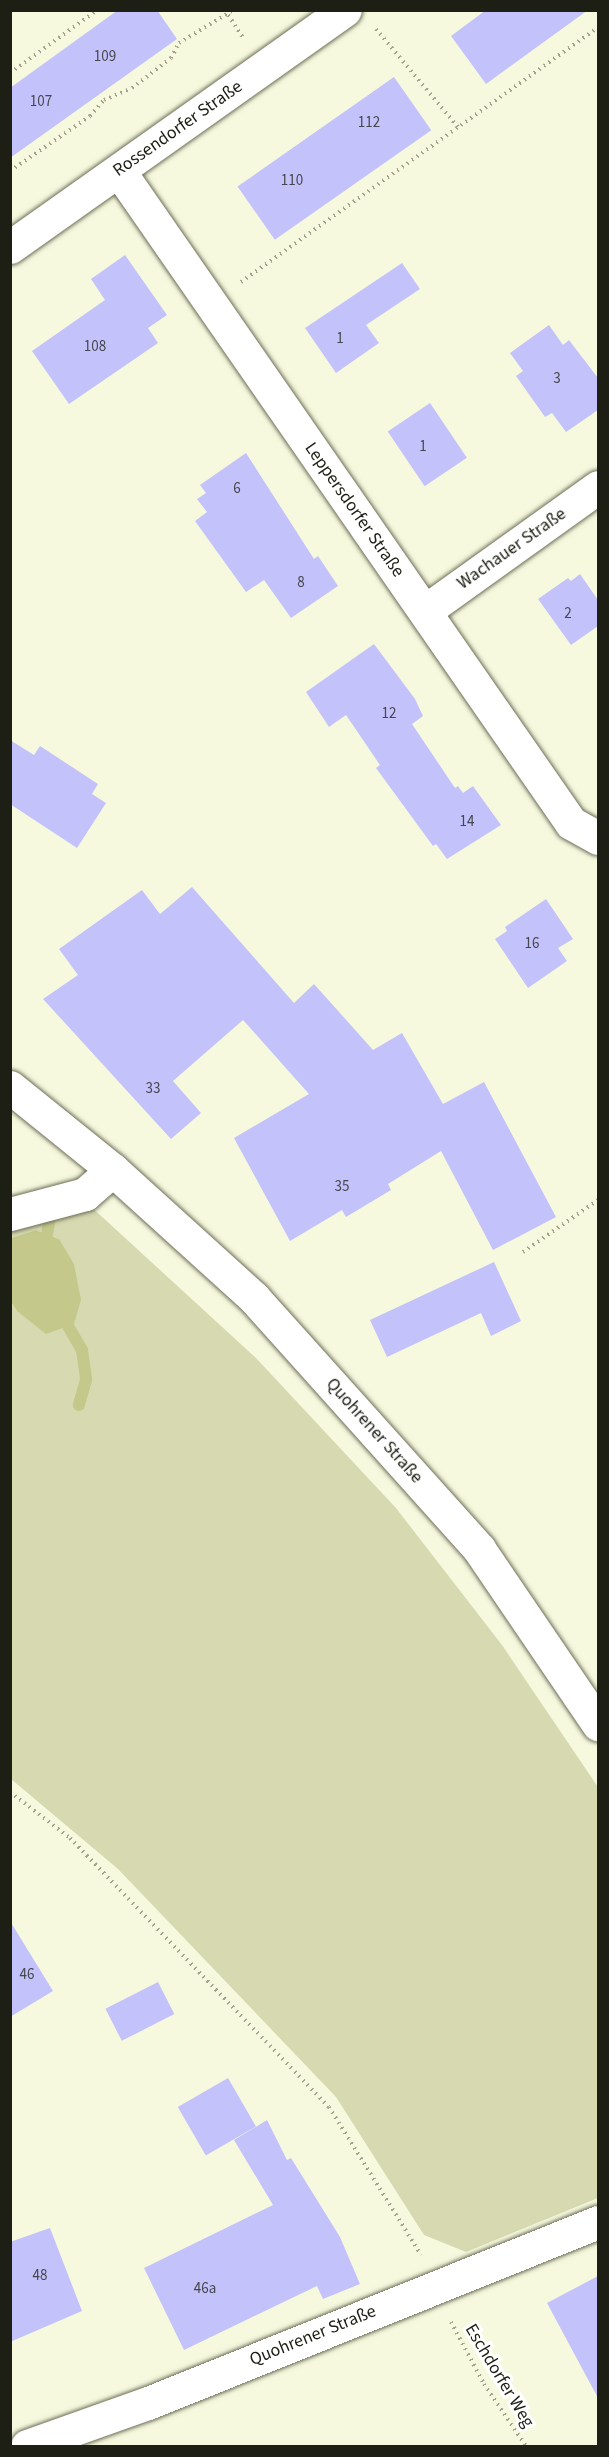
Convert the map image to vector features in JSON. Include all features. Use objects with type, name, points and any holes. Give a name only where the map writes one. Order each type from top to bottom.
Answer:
[{"type":"street","name":"Rossendorfer Straße","points":[[10,248],[119,171],[357,15]]},
{"type":"street","name":"Leppersdorfer Straße","points":[[119,171],[571,823],[598,838]]},
{"type":"street","name":"Wachauer Straße","points":[[425,611],[598,487]]},
{"type":"street","name":"Quohrener Straße","points":[[10,1087],[113,1170],[254,1298],[479,1549],[598,1724]]},
{"type":"street","points":[[10,1214],[85,1194],[113,1170]]},
{"type":"street","name":"Quohrener Straße","points":[[27,2446],[148,2403],[598,2222]]},
{"type":"path","points":[[10,73],[97,10]]},
{"type":"path","points":[[10,171],[90,116],[104,100],[132,88],[171,58],[179,43],[232,10]]},
{"type":"path","points":[[357,15],[458,127]]},
{"type":"path","points":[[211,304],[598,27]]},
{"type":"path","points":[[523,1252],[598,1200]]},
{"type":"path","name":"Eschdorfer Weg","points":[[10,1792],[70,1838],[329,2107],[440,2285],[449,2318],[474,2366],[526,2446]]},
{"type":"shaded area","points":[[87,1203],[256,1358],[396,1508],[502,1645],[598,1787],[598,2198],[466,2252],[424,2235],[336,2097],[118,1869],[11,1779],[11,1302],[17,1311],[59,1239],[36,1230],[11,1238],[10,1230]]},
{"type":"shaded area","points":[[36,1230],[59,1239],[74,1264],[81,1300],[74,1324],[46,1334],[17,1311],[11,1302],[11,1238]]},
{"type":"building","points":[[118,10],[157,10],[177,39],[10,158],[10,88]]},
{"type":"building","points":[[486,10],[588,10],[486,84],[451,36]]},
{"type":"building","points":[[394,77],[431,130],[275,240],[238,187]]},
{"type":"building","points":[[125,255],[167,315],[148,328],[158,343],[69,404],[32,351],[105,300],[91,279]]},
{"type":"building","points":[[402,263],[420,289],[366,325],[379,343],[336,373],[305,328]]},
{"type":"building","points":[[549,325],[563,345],[569,340],[598,378],[598,410],[566,432],[552,413],[545,417],[516,376],[523,371],[510,353]]},
{"type":"building","points":[[430,403],[467,458],[425,486],[388,432]]},
{"type":"building","points":[[246,453],[314,559],[318,556],[338,586],[291,618],[264,580],[246,592],[195,521],[207,512],[197,499],[206,493],[200,485]]},
{"type":"building","points":[[580,574],[598,600],[598,626],[571,645],[538,599],[568,578],[571,581]]},
{"type":"building","points":[[374,644],[415,699],[423,716],[412,724],[455,788],[458,786],[463,793],[473,786],[501,825],[447,859],[436,844],[433,846],[376,768],[380,765],[346,715],[329,727],[306,692]]},
{"type":"building","points":[[10,740],[34,755],[40,746],[98,784],[92,794],[106,803],[77,848],[10,804]]},
{"type":"building","points":[[192,887],[294,1003],[314,984],[373,1050],[402,1033],[443,1104],[484,1082],[556,1217],[493,1250],[441,1151],[388,1184],[391,1190],[346,1217],[342,1210],[290,1241],[234,1138],[309,1094],[243,1020],[173,1081],[201,1113],[171,1139],[43,999],[78,975],[59,949],[142,890],[160,914]]},
{"type":"building","points":[[546,899],[573,939],[558,948],[567,961],[528,988],[495,939],[507,931],[505,927]]},
{"type":"building","points":[[494,1262],[521,1321],[491,1336],[481,1313],[387,1357],[370,1320]]},
{"type":"building","points":[[10,1921],[53,1991],[10,2017]]},
{"type":"building","points":[[158,1982],[174,2014],[122,2041],[105,2009]]},
{"type":"building","points":[[228,2078],[256,2126],[206,2155],[178,2107]]},
{"type":"building","points":[[267,2120],[287,2160],[291,2158],[340,2237],[360,2284],[323,2299],[317,2286],[184,2350],[144,2268],[273,2205],[234,2140]]},
{"type":"building","points":[[50,2228],[82,2311],[10,2342],[10,2242]]},
{"type":"building","points":[[598,2276],[598,2398],[547,2303]]},
{"type":"waterway","points":[[47,1235],[50,1217]]},
{"type":"waterway","points":[[68,1326],[82,1350],[86,1380],[79,1405]]}]
